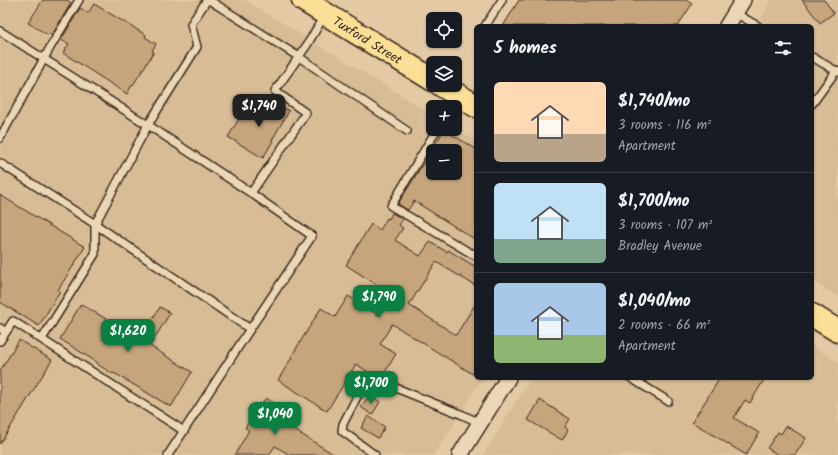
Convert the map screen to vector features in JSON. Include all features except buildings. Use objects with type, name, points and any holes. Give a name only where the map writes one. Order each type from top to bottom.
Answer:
[{"type":"main road","name":"Tuxford Street","points":[[303,0],[426,76]]},
{"type":"main road","points":[[814,316],[838,331]]},
{"type":"street","points":[[728,24],[743,0]]},
{"type":"street","points":[[460,455],[507,380]]},
{"type":"lane","points":[[0,138],[44,58],[79,0]]},
{"type":"lane","points":[[42,339],[95,254],[95,224],[148,125],[197,47],[191,24],[208,0],[299,56],[407,131]]},
{"type":"lane","points":[[486,24],[502,0]]},
{"type":"lane","points":[[735,13],[754,24]]},
{"type":"lane","points":[[251,193],[306,113],[276,91],[325,14]]},
{"type":"lane","points":[[0,31],[148,125],[251,193],[312,236],[168,455]]},
{"type":"lane","points":[[814,58],[837,71],[814,101]]},
{"type":"lane","points":[[433,136],[391,206],[474,255]]},
{"type":"lane","points":[[0,163],[95,224],[250,329]]},
{"type":"lane","points":[[0,341],[3,330],[13,321],[184,431]]},
{"type":"lane","points":[[635,380],[668,401]]},
{"type":"lane","points":[[375,455],[342,431],[343,424],[362,389],[371,381],[381,382],[480,423]]},
{"type":"shaded area","points":[[0,0],[245,0],[426,111],[426,136],[462,136],[462,132],[474,140],[474,380],[482,380],[434,455],[0,455]]},
{"type":"shaded area","points":[[771,0],[838,0],[838,297],[814,281],[814,24],[757,24]]},
{"type":"shaded area","points":[[814,347],[838,362],[838,455],[483,455],[530,380],[814,380]]}]
